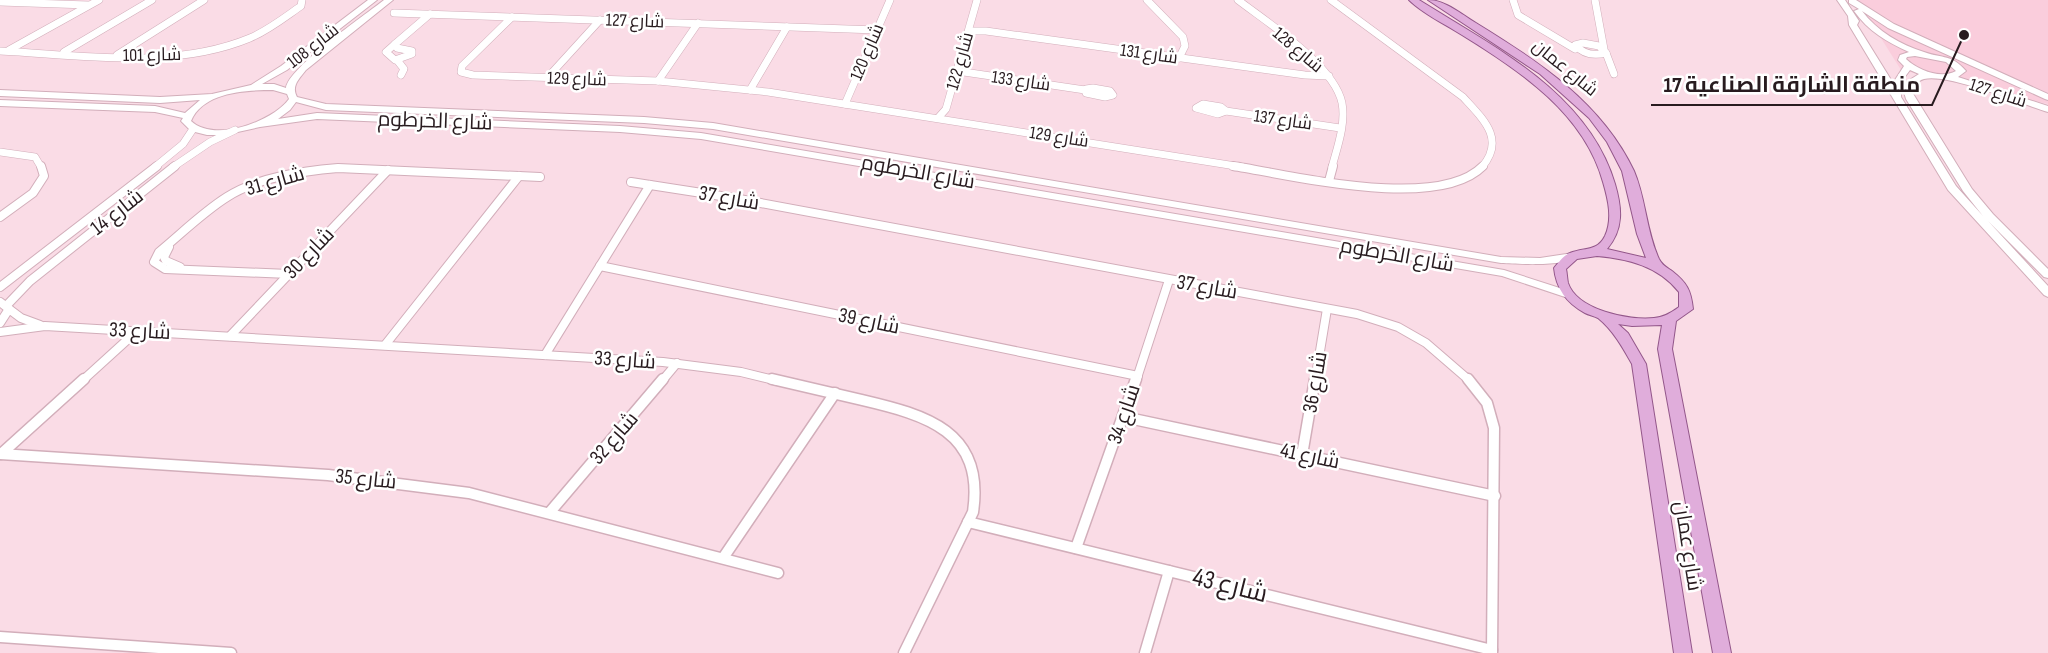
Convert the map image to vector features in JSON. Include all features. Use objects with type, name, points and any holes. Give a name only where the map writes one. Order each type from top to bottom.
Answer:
[{"type":"main road","name":"شارع 108","points":[[249,87],[284,68],[373,0]]},
{"type":"main road","name":"شارع 108","points":[[260,124],[280,115],[292,95],[291,82],[297,72],[389,0]]},
{"type":"main road","name":"شارع عمان","points":[[1413,0],[1528,76],[1562,105],[1581,127],[1603,162],[1615,208],[1613,233],[1597,252]]},
{"type":"main road","name":"شارع عمان","points":[[1432,0],[1549,75],[1591,114],[1615,147],[1628,172],[1642,232],[1657,267]]},
{"type":"main road","points":[[1841,0],[1851,17],[1868,32],[1904,55],[1922,54]]},
{"type":"main road","points":[[1852,0],[1863,18],[1875,30],[1922,54]]},
{"type":"main road","points":[[1852,0],[1891,26],[2048,99]]},
{"type":"main road","points":[[1851,17],[1852,25],[1952,188],[2048,294]]},
{"type":"main road","name":"شارع 127","points":[[1922,54],[1949,60],[1962,71],[2000,87],[2048,99]]},
{"type":"main road","points":[[1904,55],[1902,60],[1908,66],[1933,75]]},
{"type":"main road","points":[[1898,99],[1897,82],[1908,66]]},
{"type":"main road","points":[[1962,71],[1948,76],[1919,77],[1911,83],[1908,92],[1968,191],[1989,216],[2048,275]]},
{"type":"main road","name":"شارع 127","points":[[1948,76],[2048,109]]},
{"type":"main road","points":[[0,93],[160,100],[223,94],[249,87]]},
{"type":"main road","name":"شارع الخرطوم","points":[[249,87],[274,87],[326,107],[644,120],[713,126],[1501,260],[1540,261],[1573,256]]},
{"type":"main road","points":[[187,116],[196,107],[223,94]]},
{"type":"main road","points":[[0,103],[155,109],[187,116]]},
{"type":"main road","points":[[187,116],[188,126],[211,132],[235,130],[260,124]]},
{"type":"main road","name":"شارع الخرطوم","points":[[260,124],[317,116],[620,129],[701,136],[1504,273],[1568,294]]},
{"type":"main road","points":[[1597,252],[1628,255],[1657,267],[1679,283],[1688,301],[1686,309],[1669,321],[1631,323],[1602,315],[1568,294],[1558,276],[1564,261],[1573,256],[1597,252]]},
{"type":"main road","name":"شارع عمان","points":[[1602,315],[1623,336],[1639,364],[1683,653]]},
{"type":"main road","name":"شارع عمان","points":[[1669,321],[1665,349],[1722,653]]},
{"type":"street","points":[[8,51],[99,0]]},
{"type":"street","points":[[62,53],[152,0]]},
{"type":"street","points":[[116,55],[204,0]]},
{"type":"street","name":"شارع 101","points":[[0,51],[167,57],[217,49],[255,36],[293,11],[302,4],[302,0]]},
{"type":"street","name":"شارع 120","points":[[845,104],[890,0]]},
{"type":"street","name":"شارع 122","points":[[938,118],[946,110],[977,0]]},
{"type":"street","points":[[1147,0],[1183,37],[1185,46],[1179,58]]},
{"type":"street","name":"شارع 128","points":[[1238,0],[1329,76],[1341,98],[1343,111],[1329,181]]},
{"type":"street","name":"شارع 129","points":[[512,17],[462,66],[461,72],[473,75],[658,81],[750,90],[1387,189],[1439,185],[1466,177],[1479,169],[1488,160],[1493,149],[1492,137],[1486,125],[1454,89],[1331,0]]},
{"type":"street","points":[[1513,0],[1514,9],[1518,15],[1556,38],[1577,46],[1608,64]]},
{"type":"street","points":[[1594,0],[1608,64],[1614,74]]},
{"type":"street","points":[[293,1],[297,5],[293,11]]},
{"type":"street","points":[[0,2],[90,5]]},
{"type":"street","name":"شارع 127","points":[[394,13],[876,30]]},
{"type":"street","points":[[401,75],[404,69],[397,60],[386,53],[430,14]]},
{"type":"street","points":[[548,77],[600,20]]},
{"type":"street","points":[[658,81],[698,23]]},
{"type":"street","points":[[750,90],[788,27]]},
{"type":"street","name":"شارع 131","points":[[969,31],[1329,76]]},
{"type":"street","points":[[1577,46],[1602,37]]},
{"type":"street","points":[[1588,43],[1605,51]]},
{"type":"street","points":[[395,44],[397,48],[413,52],[404,59],[397,60]]},
{"type":"street","points":[[1593,55],[1605,51]]},
{"type":"street","name":"شارع 133","points":[[957,71],[1085,90]]},
{"type":"street","name":"شارع 137","points":[[1226,111],[1340,128]]},
{"type":"street","name":"شارع 14","points":[[0,286],[170,156],[193,129]]},
{"type":"street","name":"شارع 14","points":[[0,323],[5,305],[30,281],[193,152],[235,130]]},
{"type":"street","points":[[0,152],[35,157],[39,160],[44,176],[33,193],[0,217]]},
{"type":"street","name":"شارع 31","points":[[289,274],[165,269],[154,262],[156,255],[228,196],[285,175],[330,168],[388,170]]},
{"type":"street","points":[[388,170],[540,177]]},
{"type":"street","name":"شارع 30","points":[[230,336],[388,170]]},
{"type":"street","points":[[385,345],[519,176]]},
{"type":"street","name":"شارع 37","points":[[631,182],[1327,309],[1371,318],[1408,332],[1434,350],[1476,386],[1487,403],[1492,417],[1496,496],[1492,651]]},
{"type":"street","points":[[545,355],[650,185]]},
{"type":"street","name":"شارع 39","points":[[600,266],[1138,376]]},
{"type":"street","name":"شارع 34","points":[[1076,548],[1124,417],[1169,280]]},
{"type":"street","name":"شارع 33","points":[[5,305],[26,321],[45,326]]},
{"type":"street","name":"شارع 36","points":[[1302,455],[1327,309]]},
{"type":"street","name":"شارع 33","points":[[0,332],[45,326],[677,363],[741,372],[914,412],[936,423],[955,438],[969,455],[975,476],[977,497],[968,522],[904,653]]},
{"type":"street","name":"شارع 35","points":[[0,454],[137,331]]},
{"type":"street","name":"شارع 32","points":[[550,512],[677,363]]},
{"type":"street","points":[[723,558],[835,393]]},
{"type":"street","name":"شارع 41","points":[[1124,417],[1496,496]]},
{"type":"street","name":"شارع 35","points":[[0,454],[360,478],[469,493],[550,512],[778,573]]},
{"type":"street","name":"شارع 43","points":[[968,522],[1492,651]]},
{"type":"street","points":[[1145,653],[1169,571]]},
{"type":"street","points":[[0,637],[231,653]]},
{"type":"shaded area","points":[[1857,0],[2048,0],[2048,104],[1901,70]]},
{"type":"place","name":"منطقة الشارقة الصناعية 17","points":[[1964,35]]}]
